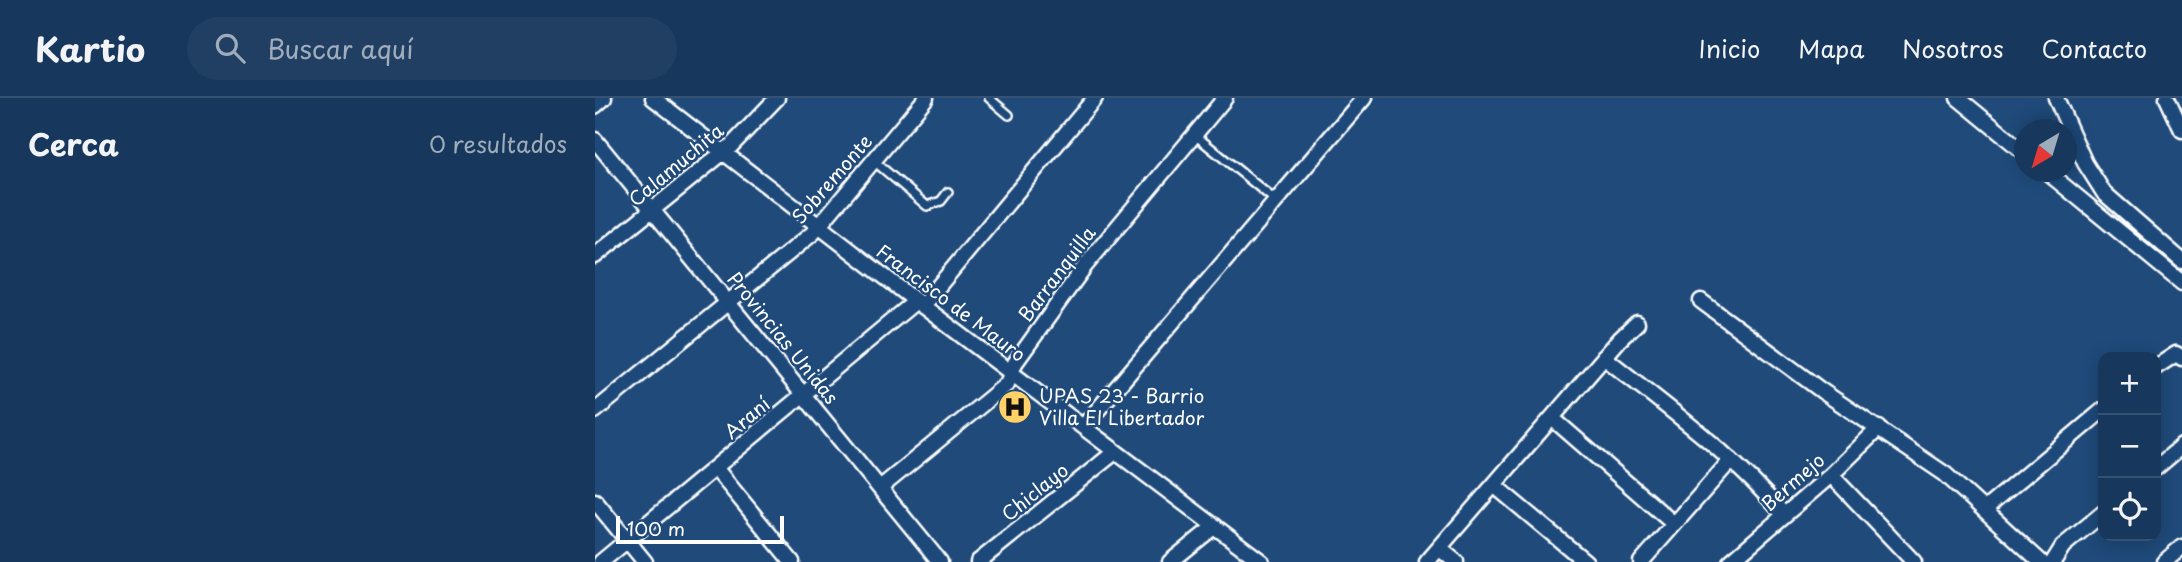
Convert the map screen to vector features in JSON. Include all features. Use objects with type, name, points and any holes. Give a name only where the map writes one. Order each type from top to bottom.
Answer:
[{"type":"street","points":[[595,106],[604,98]]},
{"type":"street","name":"Francisco de Mauro","points":[[653,98],[919,304],[1262,562]]},
{"type":"street","name":"Calamuchita","points":[[595,256],[723,152],[777,98]]},
{"type":"street","name":"Sobremonte","points":[[595,411],[819,226],[926,98]]},
{"type":"street","name":"Araní","points":[[601,562],[804,394],[919,304],[1094,98]]},
{"type":"street","name":"Barranquilla","points":[[880,488],[1007,384],[1015,363],[1085,265],[1225,98]]},
{"type":"street","points":[[1083,427],[1364,98]]},
{"type":"street","points":[[1958,98],[2014,144]]},
{"type":"street","points":[[2056,98],[2085,163],[2104,193],[2182,261]]},
{"type":"street","points":[[2167,98],[2180,121]]},
{"type":"street","name":"Provincias Unidas","points":[[595,140],[940,562]]},
{"type":"street","points":[[2059,182],[2182,283]]},
{"type":"street","points":[[1701,301],[1822,391],[1919,454],[1985,509],[2041,562]]},
{"type":"street","points":[[1427,562],[1604,357],[1637,323]]},
{"type":"street","points":[[2161,363],[2176,354],[2182,358]]},
{"type":"street","points":[[1604,357],[1731,460],[1760,486],[1784,515]]},
{"type":"street","points":[[1985,509],[2098,414]]},
{"type":"street","points":[[1552,418],[1674,524]]},
{"type":"street","name":"Bermejo","points":[[1730,562],[1831,475],[1879,428]]},
{"type":"street","points":[[2161,464],[2182,446]]},
{"type":"street","name":"Chiclayo","points":[[978,562],[1115,452]]},
{"type":"street","points":[[1641,562],[1656,556],[1674,524],[1731,460]]},
{"type":"street","points":[[716,469],[792,562]]},
{"type":"street","points":[[1831,475],[1914,562]]},
{"type":"street","points":[[1495,485],[1586,562]]},
{"type":"street","points":[[595,501],[645,562]]},
{"type":"street","points":[[2053,562],[2063,546],[2098,517]]},
{"type":"street","points":[[1171,562],[1215,526]]},
{"type":"street","points":[[2164,562],[2182,547]]},
{"type":"street","points":[[1439,548],[1456,562]]},
{"type":"lane","points":[[989,98],[1009,115]]},
{"type":"lane","points":[[1195,135],[1276,202]]},
{"type":"lane","points":[[874,161],[927,206],[941,201],[948,192]]},
{"type":"place","name":"UPAS 23 - Barrio Villa El Libertador","points":[[1015,407]]}]
